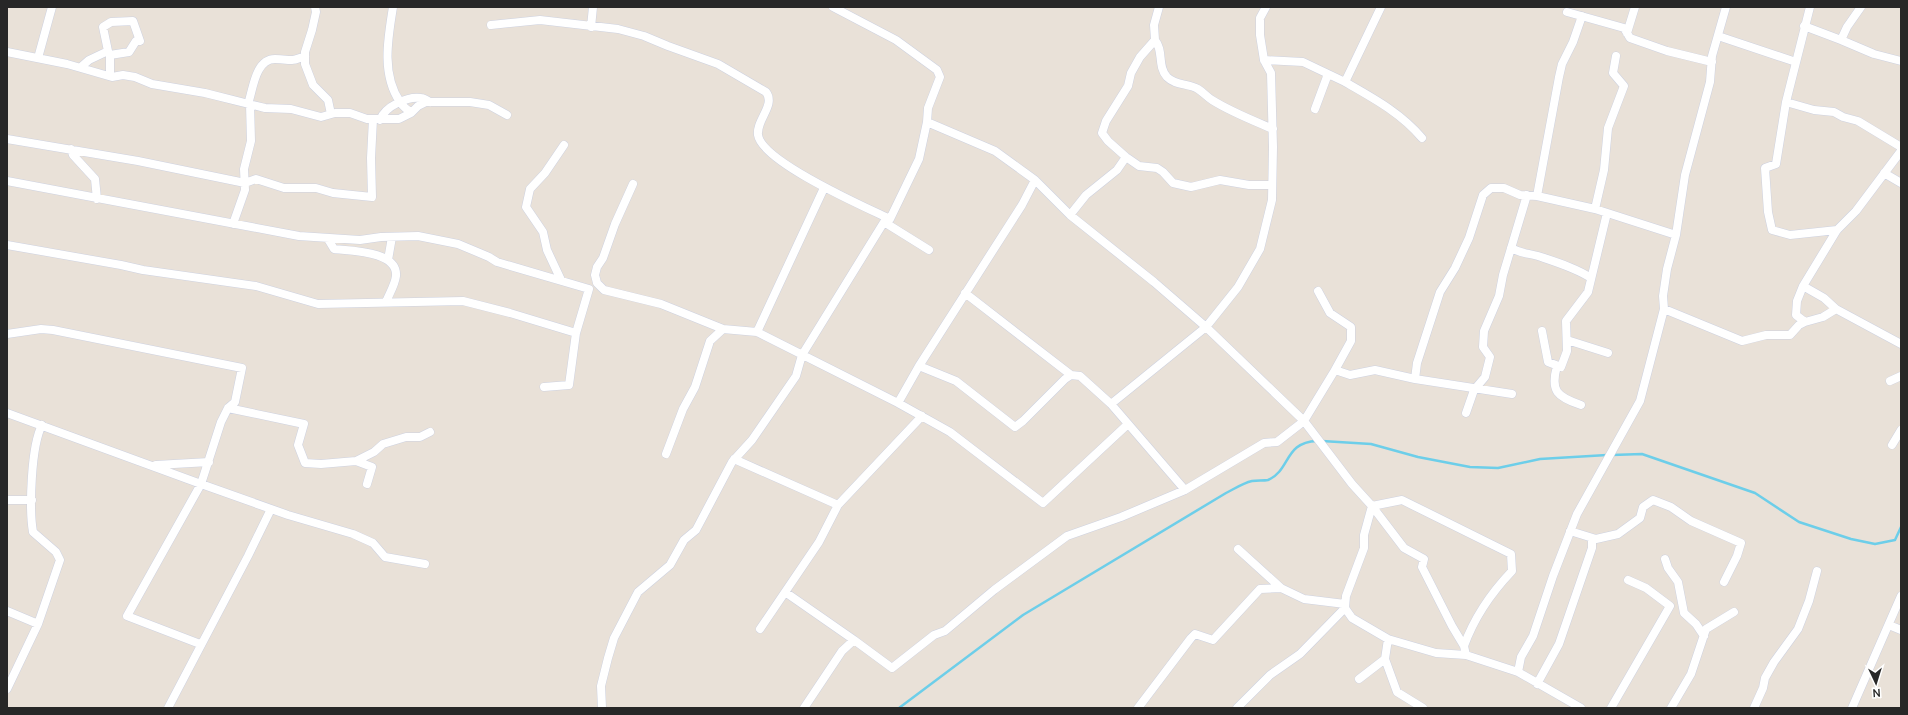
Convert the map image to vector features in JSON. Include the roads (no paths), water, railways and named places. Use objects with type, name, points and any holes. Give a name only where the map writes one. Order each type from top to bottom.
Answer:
[{"type":"street","points":[[38,58],[52,7]]},
{"type":"street","points":[[315,7],[316,12],[305,56],[307,72],[313,85],[328,100],[331,114]]},
{"type":"street","points":[[393,7],[387,58],[389,73],[400,103],[411,113]]},
{"type":"street","points":[[591,27],[593,7]]},
{"type":"street","points":[[602,708],[601,686],[614,638],[638,592],[670,565],[684,540],[696,530],[734,459],[752,440],[796,376],[802,355],[887,220],[919,159],[927,122],[928,108],[938,86],[940,77],[937,70],[896,40],[833,7]]},
{"type":"street","points":[[1159,7],[1154,25],[1156,40],[1160,45],[1160,63],[1166,76],[1176,83],[1190,85],[1198,89],[1210,99],[1233,112],[1273,129]]},
{"type":"street","points":[[1111,404],[1206,327],[1238,287],[1260,249],[1272,200],[1273,129],[1271,73],[1264,60],[1260,35],[1260,18],[1266,7]]},
{"type":"street","points":[[1345,82],[1381,7]]},
{"type":"street","points":[[1627,33],[1635,7]]},
{"type":"street","points":[[1518,672],[1521,657],[1533,636],[1570,531],[1602,466],[1640,401],[1664,309],[1663,296],[1667,268],[1676,234],[1684,175],[1710,82],[1712,62],[1726,7]]},
{"type":"street","points":[[1810,7],[1786,102],[1776,164],[1765,168],[1768,212],[1772,230],[1790,236],[1837,230]]},
{"type":"street","points":[[1841,40],[1847,26],[1861,7]]},
{"type":"street","points":[[1567,12],[1624,28],[1630,38],[1667,52],[1712,62]]},
{"type":"street","points":[[1537,196],[1562,64],[1573,42],[1582,16]]},
{"type":"street","points":[[491,25],[540,20],[618,29],[644,36],[718,64],[766,92],[769,96],[770,102],[759,126],[758,135],[762,143],[789,166],[824,188],[887,220],[929,250]]},
{"type":"street","points":[[81,67],[89,60],[102,56],[108,51],[103,27],[111,22],[133,21],[140,41],[136,40],[129,52],[110,55],[110,76]]},
{"type":"street","points":[[1804,26],[1885,57],[1901,61]]},
{"type":"street","points":[[1718,36],[1796,62]]},
{"type":"street","points":[[1156,40],[1140,57],[1131,72],[1128,86],[1106,120],[1102,133],[1108,141],[1126,158],[1139,166],[1157,168],[1174,183],[1191,187],[1220,180],[1250,185],[1272,185]]},
{"type":"street","points":[[7,52],[81,67],[110,76],[123,75],[135,77],[152,84],[205,93],[265,108],[291,109],[321,117],[331,114],[350,113],[366,119],[399,119],[411,113],[418,106],[426,102],[470,102],[489,105],[507,115]]},
{"type":"street","points":[[233,224],[240,207],[245,183],[244,169],[251,141],[249,104],[254,82],[261,66],[268,60],[277,59],[292,62],[305,56]]},
{"type":"street","points":[[1595,209],[1604,170],[1608,128],[1624,86],[1613,73],[1616,56]]},
{"type":"street","points":[[1264,60],[1303,62],[1345,82],[1378,101],[1411,124],[1422,138]]},
{"type":"street","points":[[1315,109],[1328,74]]},
{"type":"street","points":[[7,139],[71,149],[245,183],[256,179],[284,188],[316,188],[333,193],[372,197],[371,158],[377,120],[382,114],[400,103],[412,98],[422,98],[430,102]]},
{"type":"street","points":[[1786,102],[1814,110],[1834,112],[1842,117],[1858,121],[1901,147]]},
{"type":"street","points":[[927,122],[995,151],[1035,180],[1070,215],[1154,282],[1206,327],[1304,421],[1352,484],[1372,506],[1404,548],[1424,559],[1422,568],[1464,646],[1466,655]]},
{"type":"street","points":[[561,280],[547,250],[543,232],[526,206],[530,189],[545,173],[564,145]]},
{"type":"street","points":[[71,149],[73,155],[96,179],[97,199]]},
{"type":"street","points":[[1805,322],[1796,315],[1796,301],[1803,286],[1837,230],[1856,211],[1901,151]]},
{"type":"street","points":[[1070,215],[1086,195],[1117,170],[1126,158]]},
{"type":"street","points":[[1884,173],[1901,183]]},
{"type":"street","points":[[898,403],[919,366],[1022,205],[1035,180]]},
{"type":"street","points":[[7,181],[172,214],[187,214],[299,236],[360,240],[380,237],[418,236],[458,244],[497,262],[589,289]]},
{"type":"street","points":[[633,184],[615,224],[603,258],[597,266],[595,275],[598,283],[604,290],[661,304],[723,329],[757,332],[898,403],[950,432],[1043,502],[1128,424]]},
{"type":"street","points":[[757,332],[824,188]]},
{"type":"street","points":[[1415,379],[1417,363],[1440,292],[1455,268],[1469,238],[1483,195],[1491,188],[1504,188],[1520,195],[1537,196],[1595,209],[1676,234]]},
{"type":"street","points":[[1466,413],[1476,387],[1485,378],[1490,357],[1483,347],[1484,331],[1499,296],[1503,275],[1527,195]]},
{"type":"street","points":[[1542,331],[1548,362],[1561,367],[1567,351],[1566,321],[1588,292],[1607,213]]},
{"type":"street","points":[[388,260],[392,237]]},
{"type":"street","points":[[328,239],[334,249],[361,252],[383,257],[388,260],[395,270],[396,276],[386,302]]},
{"type":"street","points":[[360,240],[361,252]]},
{"type":"street","points":[[7,245],[143,270],[256,286],[318,304],[463,301],[510,313],[576,333]]},
{"type":"street","points":[[1512,248],[1522,254],[1537,255],[1581,271],[1591,278]]},
{"type":"street","points":[[544,387],[569,385],[576,333],[589,289],[598,283]]},
{"type":"street","points":[[1803,286],[1824,298],[1836,309],[1901,344]]},
{"type":"street","points":[[785,592],[892,668],[934,635],[945,631],[994,590],[1067,536],[1121,517],[1185,490],[1264,443],[1277,442],[1304,421],[1351,341],[1351,327],[1330,312],[1318,291]]},
{"type":"street","points":[[965,293],[1071,374],[1080,376],[1111,404],[1185,490]]},
{"type":"street","points":[[1664,309],[1742,341],[1766,335],[1790,335],[1805,322],[1823,317],[1836,309]]},
{"type":"street","points":[[7,334],[41,329],[53,330],[242,368],[235,402],[228,408],[221,422],[201,484],[127,616],[200,644]]},
{"type":"street","points":[[666,454],[683,409],[695,387],[710,341],[723,329]]},
{"type":"street","points":[[1567,340],[1608,353]]},
{"type":"street","points":[[919,366],[956,381],[1015,427],[1023,422],[1071,374]]},
{"type":"street","points":[[1557,366],[1554,378],[1555,391],[1564,400],[1581,405]]},
{"type":"street","points":[[1335,370],[1350,376],[1375,370],[1415,379],[1476,387],[1512,394]]},
{"type":"street","points":[[1890,381],[1901,376]]},
{"type":"street","points":[[228,408],[304,424],[298,445],[305,463],[321,464],[356,461],[374,452],[383,444],[406,437],[420,437],[430,432]]},
{"type":"street","points":[[7,412],[201,484],[360,537],[373,543],[385,557],[425,564]]},
{"type":"street","points":[[760,629],[819,542],[838,506],[922,416]]},
{"type":"street","points":[[7,689],[38,624],[60,560],[56,552],[33,532],[31,518],[32,480],[35,452],[38,433],[42,425]]},
{"type":"street","points":[[1892,445],[1901,430]]},
{"type":"street","points":[[734,459],[838,506]]},
{"type":"street","points":[[356,461],[372,467],[367,484]]},
{"type":"street","points":[[153,465],[209,462]]},
{"type":"street","points":[[7,500],[32,500]]},
{"type":"street","points":[[1372,506],[1402,500],[1511,554],[1512,571],[1498,586],[1486,603],[1464,646]]},
{"type":"street","points":[[1570,531],[1596,539],[1618,534],[1640,518],[1643,507],[1653,500],[1671,507],[1690,521],[1741,543],[1737,556],[1724,582]]},
{"type":"street","points":[[1372,506],[1364,535],[1364,548],[1346,596],[1345,606],[1352,618],[1388,639],[1436,653],[1466,655],[1518,672],[1578,707]]},
{"type":"street","points":[[168,708],[200,644],[248,556],[271,508]]},
{"type":"street","points":[[1537,684],[1559,644],[1592,548],[1592,538]]},
{"type":"street","points":[[1238,549],[1281,588],[1304,598],[1345,606]]},
{"type":"street","points":[[1665,559],[1668,568],[1678,582],[1684,613],[1696,624],[1704,636]]},
{"type":"street","points":[[1754,708],[1763,688],[1765,678],[1774,662],[1798,629],[1809,601],[1817,571]]},
{"type":"street","points":[[1611,708],[1670,606],[1646,588],[1628,580]]},
{"type":"street","points":[[1138,708],[1195,634],[1213,640],[1260,589],[1281,588]]},
{"type":"street","points":[[1852,708],[1901,596]]},
{"type":"street","points":[[1237,708],[1270,675],[1300,654],[1345,606]]},
{"type":"street","points":[[7,611],[38,624]]},
{"type":"street","points":[[1671,708],[1691,674],[1706,629],[1734,612]]},
{"type":"street","points":[[1889,625],[1901,630]]},
{"type":"street","points":[[1388,639],[1385,659],[1397,692],[1422,708]]},
{"type":"street","points":[[804,708],[842,651],[854,640]]},
{"type":"street","points":[[1359,679],[1385,659]]},
{"type":"waterway","points":[[899,708],[1023,615],[1226,493],[1249,482],[1268,480],[1281,470],[1293,451],[1299,446],[1317,441]]},
{"type":"waterway","points":[[1322,441],[1371,444],[1418,457],[1470,467],[1498,468],[1540,459],[1607,455]]},
{"type":"waterway","points":[[1612,455],[1642,454],[1755,493],[1799,522],[1851,539],[1875,544],[1895,540],[1901,527]]}]
